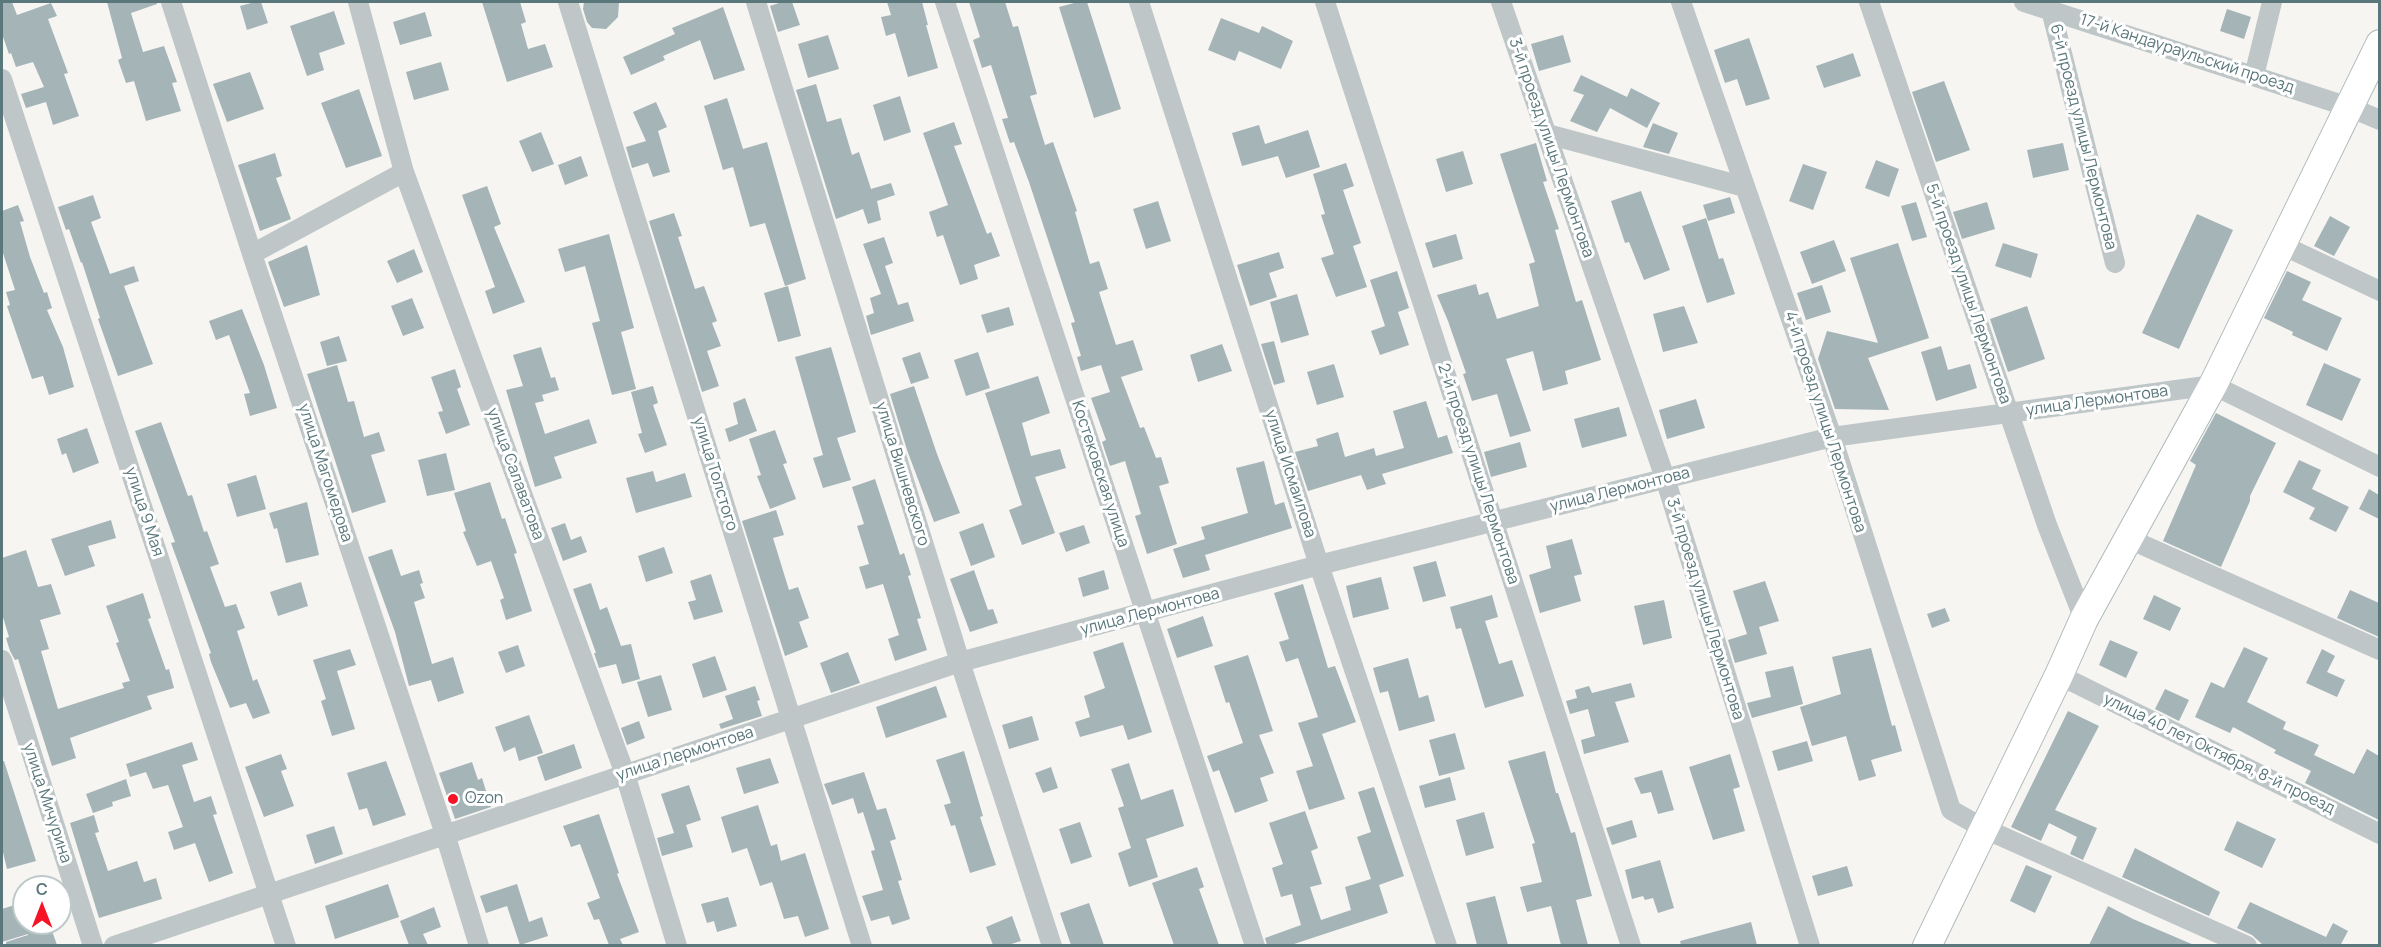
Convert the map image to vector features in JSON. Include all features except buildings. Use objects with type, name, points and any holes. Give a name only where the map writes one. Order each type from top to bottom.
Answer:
[{"type":"street","name":"улица Магомедова","points":[[171,2],[252,254],[446,834],[479,945]]},
{"type":"street","name":"улица Салаватова","points":[[357,2],[404,172],[625,774],[677,945]]},
{"type":"street","name":"улица Толстого","points":[[568,2],[862,945]]},
{"type":"street","name":"улица Вишневского","points":[[756,2],[960,662],[1052,945]]},
{"type":"street","name":"Костековская улица","points":[[945,2],[1255,945]]},
{"type":"street","name":"улица Исмаилова","points":[[1139,2],[1319,565],[1447,945]]},
{"type":"street","name":"2-й проезд улицы Лермонтова","points":[[1325,2],[1631,945]]},
{"type":"street","name":"3-й проезд улицы Лермонтова","points":[[1501,2],[1665,478],[1810,945]]},
{"type":"street","name":"4-й проезд улицы Лермонтова","points":[[1681,2],[1832,436],[1951,810],[1983,828],[2247,945]]},
{"type":"street","name":"5-й проезд улицы Лермонтова","points":[[1869,2],[2047,525],[2084,619]]},
{"type":"street","name":"17-й Кандаураульский проезд","points":[[2024,2],[2349,106],[2379,120]]},
{"type":"street","points":[[2254,76],[2272,2]]},
{"type":"street","name":"6-й проезд улицы Лермонтова","points":[[2051,10],[2115,263]]},
{"type":"street","points":[[1928,945],[2084,619],[2213,385],[2379,44]]},
{"type":"street","name":"улица 9 Мая","points":[[2,79],[286,945]]},
{"type":"street","points":[[1547,134],[1745,187]]},
{"type":"street","points":[[252,254],[404,172]]},
{"type":"street","points":[[2282,244],[2379,291]]},
{"type":"street","points":[[2213,385],[2379,467]]},
{"type":"street","name":"улица Лермонтова","points":[[114,945],[960,662],[1146,614],[1319,565],[1494,523],[1832,436],[2213,385]]},
{"type":"street","points":[[2127,538],[2379,650]]},
{"type":"street","name":"улица Мичурина","points":[[2,660],[93,945]]},
{"type":"street","name":"улица 40 лет Октября, 8-й проезд","points":[[2059,675],[2379,834]]},
{"type":"place","name":"Ozon","points":[[453,799]]}]
